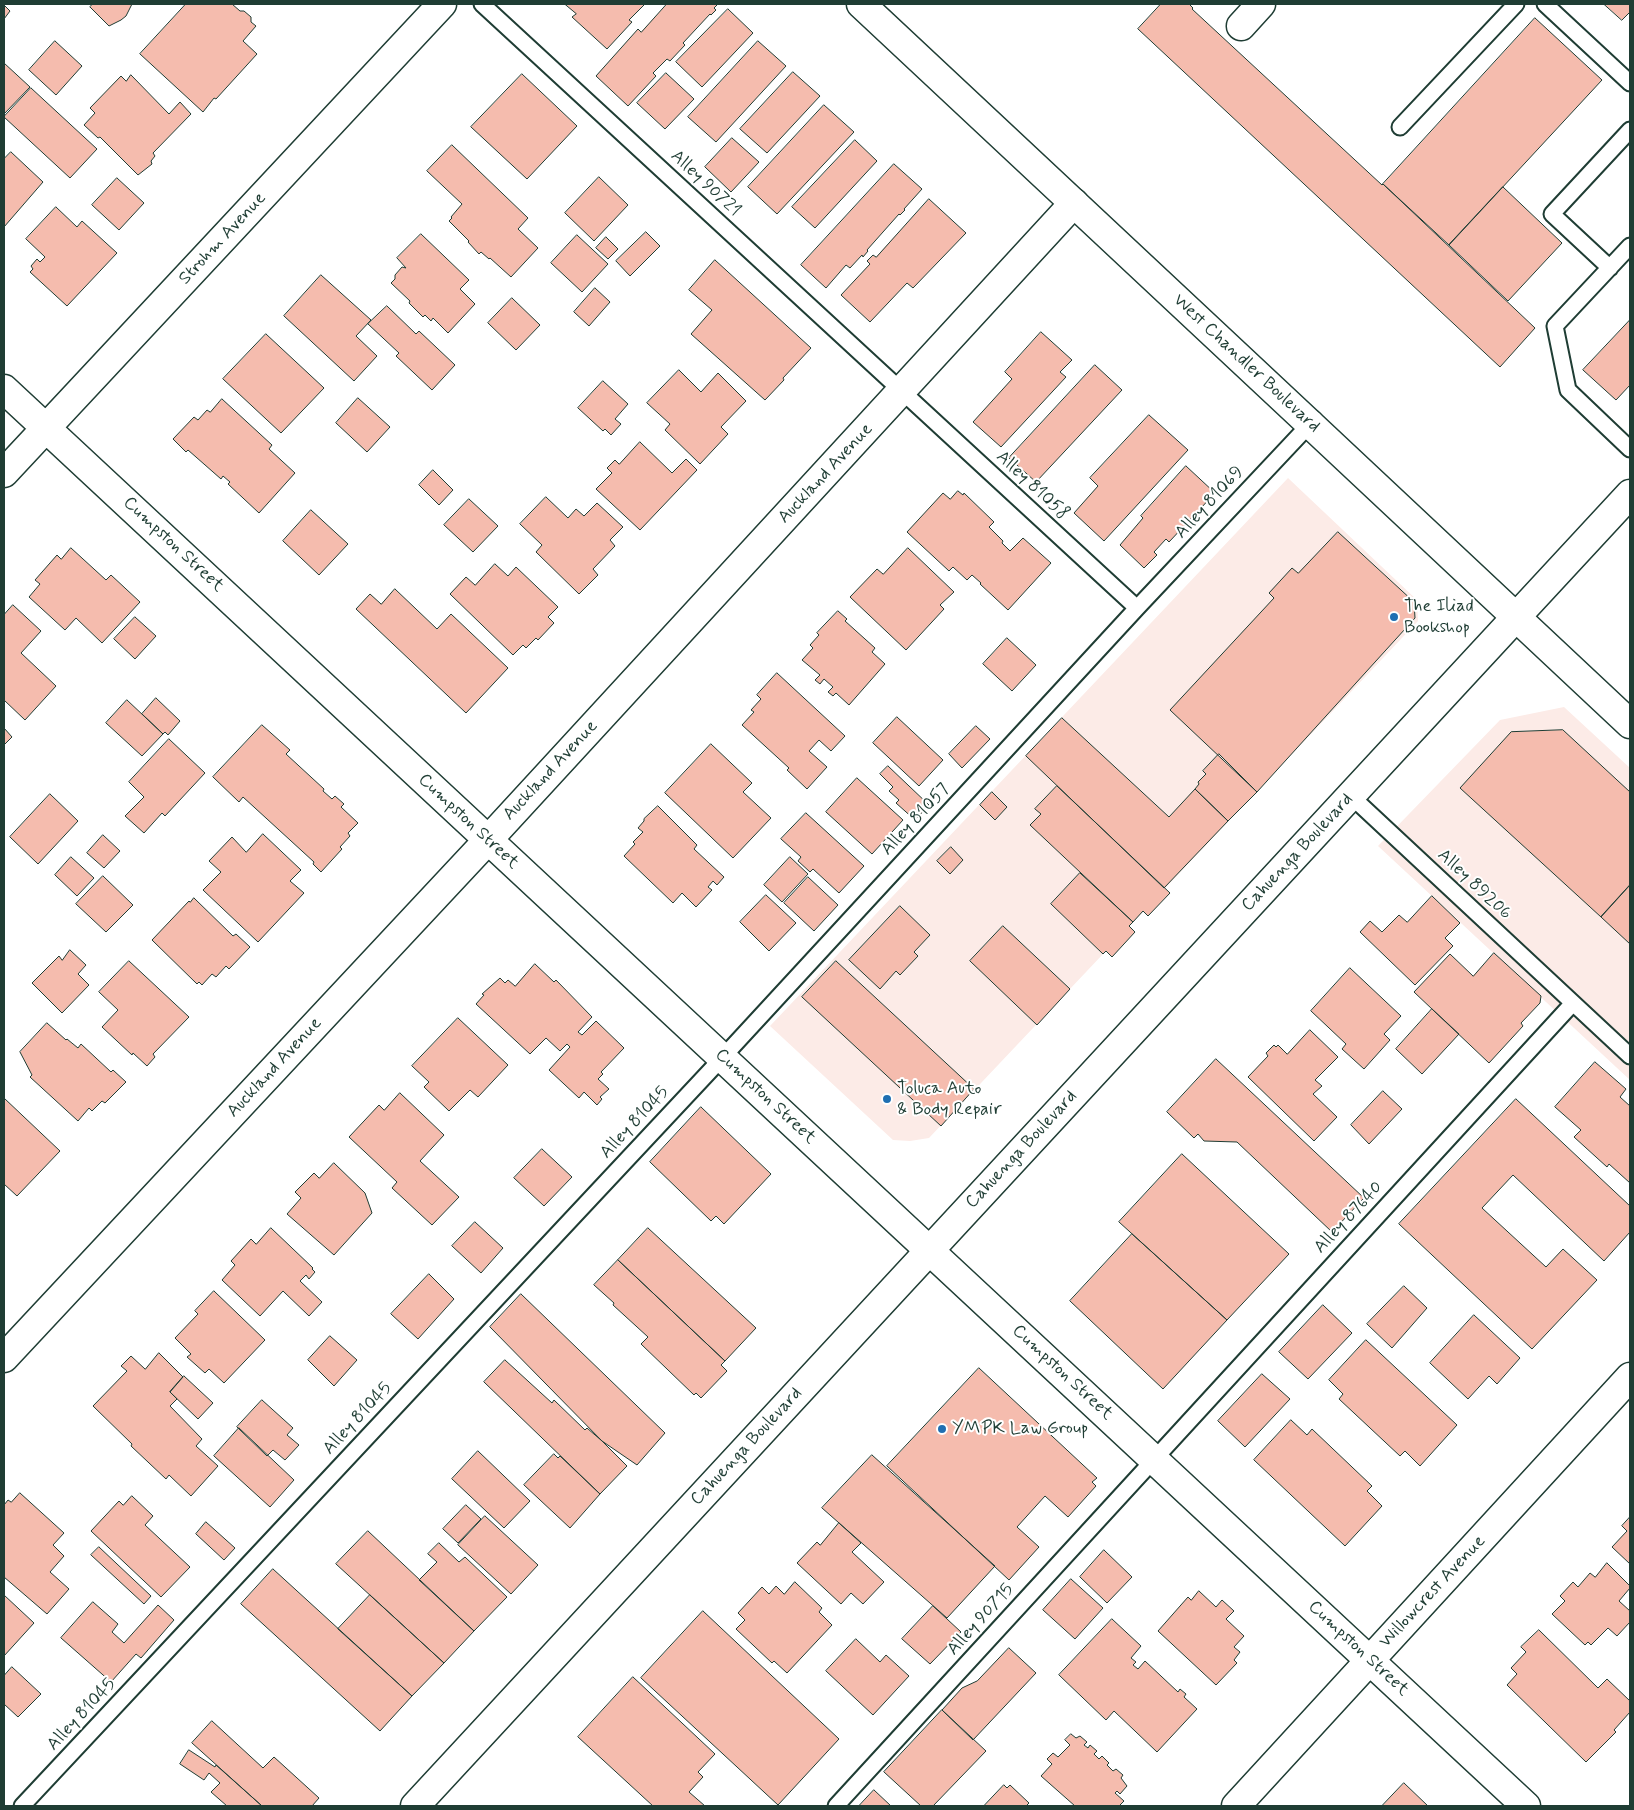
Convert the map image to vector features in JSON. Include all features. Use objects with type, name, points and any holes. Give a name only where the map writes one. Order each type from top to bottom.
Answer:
[{"type":"street","name":"Strohm Avenue","points":[[4,474],[442,4]]},
{"type":"street","name":"West Chandler Boulevard","points":[[861,4],[1630,724]]},
{"type":"street","points":[[1241,26],[1261,4]]},
{"type":"street","name":"Auckland Avenue","points":[[4,1358],[488,840],[1074,203]]},
{"type":"street","name":"Cumpston Street","points":[[4,389],[1526,1806]]},
{"type":"street","name":"Cahuenga Boulevard","points":[[415,1806],[1630,494]]},
{"type":"street","name":"Willowcrest Avenue","points":[[1236,1806],[1630,1377]]},
{"type":"lane","name":"Alley 90721","points":[[482,4],[901,392]]},
{"type":"lane","points":[[1400,128],[1516,4]]},
{"type":"lane","points":[[1545,4],[1630,83]]},
{"type":"lane","points":[[1610,268],[1552,214],[1630,130]]},
{"type":"lane","points":[[1630,246],[1555,326],[1568,390],[1630,449]]},
{"type":"lane","name":"Alley 81058","points":[[901,392],[1137,608]]},
{"type":"lane","name":"Alley 81069","points":[[1137,608],[1310,424]]},
{"type":"lane","name":"Alley 81057","points":[[723,1057],[1137,608]]},
{"type":"lane","name":"Alley 89206","points":[[1351,796],[1630,1056]]},
{"type":"lane","name":"Alley 87640","points":[[1153,1459],[1573,1003]]},
{"type":"lane","name":"Alley 81045","points":[[22,1806],[723,1057]]},
{"type":"lane","name":"Alley 90715","points":[[836,1806],[1153,1459]]},
{"type":"shaded area","points":[[1288,478],[1417,600],[1418,621],[929,1138],[910,1141],[893,1140],[770,1026]]},
{"type":"shaded area","points":[[1564,707],[1630,768],[1630,1080],[1378,846],[1500,720]]},
{"type":"building","points":[[93,4],[132,4],[126,16],[109,26],[90,7]]},
{"type":"building","points":[[186,4],[232,4],[251,17],[251,22],[256,26],[243,41],[257,54],[203,112],[140,54]]},
{"type":"building","points":[[565,4],[645,4],[629,20],[632,22],[607,49],[572,17],[576,14]]},
{"type":"building","points":[[667,4],[718,4],[714,8],[716,10],[683,43],[685,45],[670,61],[667,59],[653,73],[656,76],[628,106],[596,76],[638,29],[641,32]]},
{"type":"building","points":[[1161,4],[1189,4],[1192,9],[1383,184],[1535,328],[1500,367],[1138,29]]},
{"type":"building","points":[[1604,4],[1630,4],[1630,12],[1622,20]]},
{"type":"building","points":[[4,5],[10,11],[4,19]]},
{"type":"building","points":[[728,9],[753,33],[702,87],[676,62]]},
{"type":"building","points":[[1535,18],[1602,80],[1449,245],[1383,184]]},
{"type":"building","points":[[55,41],[82,66],[56,95],[29,70]]},
{"type":"building","points":[[758,41],[786,66],[716,142],[688,117]]},
{"type":"building","points":[[4,63],[30,87],[4,114]]},
{"type":"building","points":[[793,72],[820,96],[767,153],[740,129]]},
{"type":"building","points":[[666,73],[694,99],[665,129],[637,103]]},
{"type":"building","points":[[522,74],[577,126],[527,179],[471,127]]},
{"type":"building","points":[[131,75],[169,114],[180,102],[191,114],[153,153],[155,156],[151,161],[152,164],[138,175],[100,137],[98,138],[84,125],[95,113],[90,108],[121,76],[126,81]]},
{"type":"building","points":[[31,88],[97,149],[70,178],[4,117]]},
{"type":"building","points":[[824,105],[854,132],[777,214],[748,187]]},
{"type":"building","points":[[732,138],[759,162],[731,192],[705,167]]},
{"type":"building","points":[[855,140],[877,161],[815,228],[792,207]]},
{"type":"building","points":[[452,145],[528,218],[518,229],[538,248],[511,277],[490,258],[481,252],[479,254],[449,221],[462,204],[427,171]]},
{"type":"building","points":[[11,152],[43,182],[4,227],[4,159]]},
{"type":"building","points":[[894,164],[922,189],[867,250],[863,257],[862,255],[850,268],[846,265],[826,288],[801,265]]},
{"type":"building","points":[[599,177],[628,205],[594,241],[565,213]]},
{"type":"building","points":[[117,178],[144,203],[119,230],[92,205]]},
{"type":"building","points":[[1503,187],[1562,243],[1508,301],[1449,245]]},
{"type":"building","points":[[929,199],[966,233],[913,288],[907,283],[870,322],[841,295],[870,264],[867,261],[873,255],[876,257]]},
{"type":"building","points":[[56,207],[77,227],[82,221],[117,253],[67,306],[30,272],[33,269],[31,266],[37,259],[40,262],[45,257],[26,239]]},
{"type":"building","points":[[646,232],[660,246],[630,276],[616,261]]},
{"type":"building","points":[[421,234],[469,280],[460,289],[475,304],[448,333],[433,318],[431,321],[425,315],[423,317],[391,283],[402,267],[406,268],[397,258]]},
{"type":"building","points":[[577,235],[608,264],[582,292],[551,263]]},
{"type":"building","points":[[606,237],[618,249],[608,259],[596,248]]},
{"type":"building","points":[[715,260],[811,348],[765,400],[691,334],[712,310],[689,290]]},
{"type":"building","points":[[321,275],[371,320],[356,336],[377,356],[354,381],[284,316]]},
{"type":"building","points":[[595,288],[610,302],[589,326],[574,312]]},
{"type":"building","points":[[512,298],[540,325],[516,350],[488,323]]},
{"type":"building","points":[[387,306],[416,334],[419,331],[455,365],[432,390],[396,356],[399,353],[368,324]]},
{"type":"building","points":[[1630,320],[1630,385],[1616,400],[1583,370]]},
{"type":"building","points":[[1041,332],[1072,360],[1060,372],[1066,377],[1001,447],[973,422],[1012,379],[1005,372]]},
{"type":"building","points":[[266,334],[324,388],[281,433],[223,379]]},
{"type":"building","points":[[1095,365],[1122,390],[1036,482],[1009,458]]},
{"type":"building","points":[[679,370],[701,392],[718,373],[746,401],[721,427],[728,434],[700,464],[665,430],[670,424],[647,403]]},
{"type":"building","points":[[603,381],[628,404],[615,419],[621,424],[611,435],[605,429],[603,431],[578,408]]},
{"type":"building","points":[[358,398],[390,427],[367,452],[336,423]]},
{"type":"building","points":[[222,399],[272,445],[269,449],[295,473],[259,513],[228,484],[230,482],[223,476],[221,479],[188,450],[186,452],[173,439],[194,417],[198,420],[207,410],[210,412]]},
{"type":"building","points":[[1149,415],[1188,450],[1104,541],[1074,513],[1098,486],[1090,478]]},
{"type":"building","points":[[640,442],[672,473],[686,459],[697,470],[640,530],[596,489],[612,473],[607,468],[615,460],[619,464]]},
{"type":"building","points":[[1186,466],[1215,493],[1169,542],[1166,539],[1154,552],[1157,555],[1144,568],[1120,545],[1143,518],[1141,516]]},
{"type":"building","points":[[433,470],[453,490],[439,505],[419,485]]},
{"type":"building","points":[[958,491],[963,495],[964,493],[994,522],[989,527],[1010,551],[1023,538],[1051,563],[1008,610],[972,575],[967,580],[953,567],[949,571],[907,532],[943,493],[950,499]]},
{"type":"building","points":[[546,497],[568,518],[576,509],[584,516],[597,503],[623,527],[610,540],[615,546],[593,569],[598,575],[579,594],[536,552],[542,545],[520,524]]},
{"type":"building","points":[[469,499],[498,526],[473,552],[444,525]]},
{"type":"building","points":[[311,510],[348,544],[319,575],[283,541]]},
{"type":"building","points":[[1338,532],[1414,602],[1415,618],[1257,792],[1170,710],[1274,598],[1269,593],[1292,568],[1298,573]]},
{"type":"building","points":[[71,548],[106,580],[111,575],[140,602],[102,643],[76,618],[65,630],[29,597],[40,584],[35,580],[57,555],[61,559]]},
{"type":"building","points":[[908,548],[954,592],[940,605],[944,609],[906,650],[850,597],[877,569],[883,574]]},
{"type":"building","points":[[495,564],[508,576],[516,567],[558,607],[548,617],[554,623],[538,640],[536,638],[526,648],[523,645],[513,655],[450,594],[466,577],[475,585]]},
{"type":"building","points":[[395,589],[437,629],[451,614],[508,668],[466,713],[356,609],[370,594],[381,604]]},
{"type":"building","points":[[13,605],[41,631],[21,653],[56,686],[25,720],[4,700],[4,615]]},
{"type":"building","points":[[838,611],[847,619],[845,621],[875,648],[872,652],[885,664],[849,705],[836,693],[833,696],[828,692],[833,687],[824,679],[820,684],[815,680],[820,675],[802,660],[813,648],[810,645],[819,635],[817,633]]},
{"type":"building","points":[[135,617],[156,636],[135,659],[114,639]]},
{"type":"building","points":[[1007,638],[1036,665],[1012,691],[983,664]]},
{"type":"building","points":[[777,673],[845,736],[831,751],[819,740],[809,751],[827,767],[807,789],[787,770],[789,768],[742,725],[754,712],[751,710],[761,699],[757,695]]},
{"type":"building","points":[[156,698],[180,721],[168,735],[165,732],[163,734],[142,714]]},
{"type":"building","points":[[127,700],[163,734],[142,756],[106,723]]},
{"type":"building","points":[[897,717],[943,760],[919,786],[873,743]]},
{"type":"building","points":[[1062,718],[1169,817],[1195,789],[1228,821],[1164,888],[1026,756]]},
{"type":"building","points":[[262,725],[290,750],[286,754],[324,789],[323,791],[332,799],[335,796],[344,804],[341,807],[358,823],[348,833],[350,836],[340,847],[342,849],[321,872],[313,864],[314,862],[243,797],[239,802],[213,777]]},
{"type":"building","points":[[976,726],[990,739],[962,768],[949,754]]},
{"type":"building","points":[[4,728],[12,737],[4,745]]},
{"type":"building","points":[[1563,730],[1630,792],[1630,885],[1601,917],[1460,788],[1511,732]]},
{"type":"building","points":[[169,739],[205,773],[165,816],[162,813],[144,833],[125,816],[144,797],[129,782]]},
{"type":"building","points":[[711,744],[752,783],[743,792],[771,818],[733,858],[665,793]]},
{"type":"building","points":[[1219,754],[1257,792],[1228,821],[1195,789],[1199,784],[1198,782],[1206,774],[1203,771]]},
{"type":"building","points":[[888,766],[929,805],[915,820],[896,803],[899,800],[889,791],[893,787],[880,774]]},
{"type":"building","points":[[857,778],[903,820],[872,854],[826,812]]},
{"type":"building","points":[[1057,786],[1170,893],[1148,916],[1143,911],[1133,922],[1030,825],[1041,814],[1035,809]]},
{"type":"building","points":[[992,792],[1007,807],[995,820],[980,805]]},
{"type":"building","points":[[50,794],[78,821],[38,864],[10,837]]},
{"type":"building","points":[[658,806],[697,845],[694,849],[724,877],[717,885],[713,881],[708,887],[712,890],[696,907],[682,893],[673,903],[624,856],[635,844],[633,842],[643,832],[638,828],[644,819]]},
{"type":"building","points":[[806,813],[864,866],[839,893],[813,869],[810,872],[798,861],[801,857],[781,839]]},
{"type":"building","points":[[263,834],[301,870],[290,881],[304,893],[258,942],[203,890],[221,872],[209,861],[232,837],[246,852]]},
{"type":"building","points":[[103,835],[120,851],[104,868],[87,853]]},
{"type":"building","points":[[951,847],[963,860],[950,874],[937,861]]},
{"type":"building","points":[[71,857],[94,878],[77,896],[55,875]]},
{"type":"building","points":[[790,857],[808,874],[782,902],[764,885]]},
{"type":"building","points":[[1080,873],[1133,922],[1129,926],[1135,932],[1112,957],[1106,951],[1103,954],[1051,904]]},
{"type":"building","points":[[103,876],[133,905],[106,932],[76,904]]},
{"type":"building","points":[[808,877],[838,905],[814,931],[784,903]]},
{"type":"building","points":[[1630,885],[1630,944],[1601,917]]},
{"type":"building","points":[[766,895],[796,923],[769,951],[740,922]]},
{"type":"building","points":[[1432,896],[1460,923],[1445,938],[1453,946],[1415,985],[1360,932],[1370,921],[1382,932],[1399,915],[1407,922]]},
{"type":"building","points":[[194,898],[233,936],[236,934],[250,947],[229,969],[226,966],[216,977],[212,974],[202,985],[199,982],[197,984],[152,940]]},
{"type":"building","points":[[900,906],[930,935],[914,952],[918,956],[900,975],[896,971],[880,989],[849,960]]},
{"type":"building","points":[[1003,926],[1070,989],[1037,1025],[970,961]]},
{"type":"building","points":[[70,950],[86,965],[78,974],[89,985],[62,1013],[32,983],[59,956],[62,960]]},
{"type":"building","points":[[1494,953],[1541,996],[1540,1003],[1521,1023],[1523,1026],[1489,1063],[1414,992],[1450,954],[1473,976]]},
{"type":"building","points":[[129,961],[189,1017],[153,1054],[155,1057],[147,1066],[133,1053],[132,1055],[102,1027],[118,1010],[99,992]]},
{"type":"building","points":[[836,961],[974,1089],[941,1126],[802,997]]},
{"type":"building","points":[[535,964],[554,982],[556,980],[592,1017],[578,1032],[582,1035],[596,1021],[624,1048],[601,1072],[603,1074],[598,1079],[609,1089],[600,1097],[602,1099],[597,1105],[584,1092],[579,1098],[549,1070],[570,1047],[567,1044],[560,1051],[546,1038],[530,1054],[476,1004],[484,995],[482,994],[500,978],[505,983],[508,980],[515,986]]},
{"type":"building","points":[[1350,968],[1401,1016],[1384,1034],[1390,1040],[1364,1069],[1342,1049],[1346,1044],[1311,1011]]},
{"type":"building","points":[[1432,1009],[1459,1034],[1422,1074],[1396,1049]]},
{"type":"building","points":[[458,1018],[508,1065],[478,1097],[470,1090],[449,1111],[424,1087],[429,1082],[412,1066]]},
{"type":"building","points":[[47,1023],[78,1048],[81,1044],[111,1072],[113,1070],[126,1082],[105,1103],[102,1101],[92,1111],[89,1108],[78,1121],[30,1077],[32,1075],[20,1052]]},
{"type":"building","points":[[1310,1030],[1338,1057],[1315,1080],[1322,1086],[1313,1094],[1337,1117],[1314,1141],[1248,1077],[1268,1056],[1266,1053],[1274,1045],[1276,1047],[1278,1045],[1287,1054]]},
{"type":"building","points":[[1216,1059],[1364,1198],[1332,1232],[1237,1142],[1204,1141],[1198,1134],[1194,1138],[1167,1112]]},
{"type":"building","points":[[1595,1062],[1626,1089],[1620,1097],[1630,1106],[1630,1183],[1609,1164],[1607,1167],[1574,1137],[1581,1130],[1555,1107]]},
{"type":"building","points":[[1383,1091],[1402,1109],[1369,1144],[1351,1125]]},
{"type":"building","points":[[400,1093],[444,1135],[420,1161],[459,1197],[432,1225],[392,1188],[397,1182],[349,1137],[379,1105],[384,1110]]},
{"type":"building","points":[[4,1098],[60,1151],[17,1196],[4,1184]]},
{"type":"building","points":[[1516,1099],[1630,1206],[1630,1232],[1604,1261],[1513,1175],[1482,1208],[1546,1267],[1563,1249],[1597,1280],[1532,1349],[1399,1224]]},
{"type":"building","points":[[701,1107],[771,1174],[724,1224],[716,1216],[711,1221],[650,1162]]},
{"type":"building","points":[[542,1149],[572,1177],[544,1206],[514,1178]]},
{"type":"building","points":[[1182,1154],[1289,1254],[1227,1320],[1119,1222]]},
{"type":"building","points":[[334,1163],[365,1193],[372,1213],[334,1255],[287,1214],[301,1198],[295,1192],[314,1173],[319,1178]]},
{"type":"building","points":[[475,1222],[503,1248],[481,1273],[452,1246]]},
{"type":"building","points":[[271,1228],[315,1272],[309,1279],[306,1275],[300,1281],[322,1302],[309,1316],[283,1291],[260,1316],[222,1280],[235,1265],[231,1261],[251,1239],[256,1244]]},
{"type":"building","points":[[648,1228],[756,1328],[725,1361],[618,1260]]},
{"type":"building","points":[[1132,1234],[1227,1320],[1163,1389],[1070,1301]]},
{"type":"building","points":[[618,1260],[725,1361],[721,1365],[727,1371],[701,1398],[696,1393],[694,1395],[641,1344],[648,1337],[594,1285]]},
{"type":"building","points":[[429,1274],[454,1299],[418,1339],[391,1314]]},
{"type":"building","points":[[1404,1286],[1427,1308],[1392,1348],[1367,1324]]},
{"type":"building","points":[[214,1291],[265,1340],[224,1383],[209,1369],[205,1373],[187,1357],[191,1354],[175,1338],[198,1314],[195,1311]]},
{"type":"building","points":[[521,1294],[665,1433],[637,1465],[602,1441],[490,1327]]},
{"type":"building","points":[[1323,1305],[1352,1333],[1308,1379],[1279,1352]]},
{"type":"building","points":[[1474,1315],[1520,1358],[1497,1384],[1489,1376],[1468,1399],[1430,1363]]},
{"type":"building","points":[[330,1336],[357,1360],[334,1386],[308,1360]]},
{"type":"building","points":[[1366,1340],[1457,1425],[1420,1466],[1405,1451],[1400,1456],[1339,1399],[1343,1394],[1329,1380]]},
{"type":"building","points":[[159,1353],[183,1377],[170,1392],[177,1399],[170,1406],[202,1439],[196,1446],[218,1466],[191,1496],[169,1475],[166,1479],[93,1406],[127,1371],[121,1366],[131,1356],[145,1369]]},
{"type":"building","points":[[505,1360],[552,1403],[554,1400],[585,1430],[587,1428],[602,1441],[627,1466],[600,1494],[484,1382]]},
{"type":"building","points":[[979,1368],[1097,1478],[1092,1482],[1096,1486],[1068,1517],[1045,1496],[1017,1527],[1039,1547],[1009,1580],[887,1466]]},
{"type":"building","points":[[1262,1374],[1290,1399],[1245,1447],[1218,1421]]},
{"type":"building","points":[[184,1376],[213,1403],[198,1419],[170,1392]]},
{"type":"building","points":[[262,1400],[293,1428],[287,1435],[299,1445],[285,1460],[273,1450],[267,1456],[237,1427]]},
{"type":"building","points":[[1291,1420],[1307,1435],[1312,1429],[1372,1486],[1367,1491],[1382,1506],[1345,1546],[1254,1460]]},
{"type":"building","points":[[239,1428],[294,1480],[270,1507],[214,1456]]},
{"type":"building","points":[[478,1451],[530,1501],[504,1528],[452,1479]]},
{"type":"building","points":[[554,1454],[558,1458],[560,1456],[600,1494],[570,1528],[524,1485]]},
{"type":"building","points":[[872,1455],[995,1566],[947,1618],[822,1508]]},
{"type":"building","points":[[20,1493],[64,1533],[53,1545],[64,1556],[50,1572],[69,1589],[47,1614],[4,1577],[4,1505],[8,1500],[11,1502]]},
{"type":"building","points":[[132,1496],[153,1516],[145,1525],[190,1567],[161,1597],[91,1531],[119,1501],[123,1505]]},
{"type":"building","points":[[466,1505],[481,1519],[458,1543],[443,1529]]},
{"type":"building","points":[[485,1516],[538,1565],[511,1594],[458,1545]]},
{"type":"building","points":[[1630,1517],[1630,1564],[1612,1547],[1627,1531],[1622,1526]]},
{"type":"building","points":[[206,1522],[235,1548],[224,1560],[196,1534]]},
{"type":"building","points":[[839,1523],[861,1543],[852,1552],[884,1582],[863,1604],[851,1593],[841,1604],[797,1563],[817,1542],[820,1545]]},
{"type":"building","points":[[368,1531],[474,1631],[444,1663],[336,1564]]},
{"type":"building","points":[[439,1543],[459,1562],[465,1557],[507,1597],[474,1631],[419,1580],[437,1562],[428,1554]]},
{"type":"building","points":[[99,1547],[151,1596],[144,1604],[91,1555]]},
{"type":"building","points":[[1104,1550],[1132,1577],[1107,1603],[1080,1577]]},
{"type":"building","points":[[1607,1563],[1630,1586],[1619,1601],[1630,1611],[1630,1622],[1617,1636],[1608,1628],[1591,1645],[1588,1642],[1585,1645],[1552,1614],[1565,1601],[1560,1596],[1573,1582],[1578,1587],[1590,1573],[1595,1577]]},
{"type":"building","points":[[273,1569],[412,1696],[380,1731],[241,1604]]},
{"type":"building","points":[[1071,1579],[1103,1608],[1075,1639],[1043,1610]]},
{"type":"building","points":[[795,1582],[822,1608],[819,1612],[832,1625],[787,1673],[774,1661],[772,1663],[736,1629],[745,1620],[738,1613],[762,1587],[769,1594],[776,1586],[784,1594]]},
{"type":"building","points":[[1199,1591],[1216,1607],[1222,1600],[1234,1611],[1226,1619],[1244,1636],[1234,1647],[1240,1652],[1234,1660],[1237,1663],[1216,1685],[1158,1631],[1188,1597],[1191,1600]]},
{"type":"building","points":[[4,1595],[34,1623],[4,1656]]},
{"type":"building","points":[[370,1595],[444,1663],[412,1696],[338,1629]]},
{"type":"building","points":[[93,1602],[118,1624],[112,1632],[124,1643],[158,1605],[174,1620],[141,1658],[136,1654],[111,1682],[61,1638]]},
{"type":"building","points":[[933,1606],[961,1632],[930,1664],[902,1639]]},
{"type":"building","points":[[703,1611],[839,1739],[778,1805],[641,1678]]},
{"type":"building","points":[[1112,1619],[1141,1646],[1131,1658],[1136,1662],[1133,1665],[1138,1669],[1145,1661],[1178,1692],[1180,1689],[1186,1694],[1184,1697],[1197,1709],[1157,1752],[1114,1711],[1106,1720],[1059,1675]]},
{"type":"building","points":[[1539,1630],[1598,1688],[1607,1679],[1630,1701],[1630,1712],[1614,1730],[1616,1732],[1586,1762],[1507,1685],[1517,1674],[1511,1668],[1526,1652],[1521,1647]]},
{"type":"building","points":[[856,1639],[880,1662],[886,1655],[909,1676],[873,1715],[826,1671]]},
{"type":"building","points":[[1009,1648],[1036,1673],[973,1740],[942,1710],[962,1688],[977,1681]]},
{"type":"building","points":[[12,1667],[41,1694],[18,1717],[4,1704],[4,1676]]},
{"type":"building","points":[[633,1677],[715,1754],[698,1772],[703,1777],[689,1792],[705,1806],[653,1806],[578,1737]]},
{"type":"building","points":[[942,1710],[986,1751],[933,1806],[921,1806],[884,1772]]},
{"type":"building","points":[[212,1721],[263,1768],[274,1757],[319,1798],[312,1806],[262,1806],[192,1743]]},
{"type":"building","points":[[1071,1734],[1076,1738],[1080,1736],[1087,1742],[1084,1745],[1088,1748],[1090,1745],[1097,1751],[1094,1754],[1099,1759],[1102,1756],[1109,1763],[1107,1765],[1113,1771],[1116,1769],[1123,1775],[1121,1778],[1127,1786],[1120,1794],[1117,1791],[1115,1793],[1124,1801],[1119,1806],[1075,1806],[1041,1776],[1052,1764],[1047,1759],[1053,1753],[1058,1757],[1070,1745],[1065,1740]]},
{"type":"building","points":[[189,1750],[215,1767],[216,1765],[262,1806],[227,1806],[211,1792],[220,1783],[209,1773],[204,1780],[180,1764]]},
{"type":"building","points":[[1404,1783],[1428,1806],[1382,1806]]},
{"type":"building","points":[[1004,1785],[1007,1788],[1010,1785],[1029,1803],[1026,1806],[984,1806]]},
{"type":"building","points":[[874,1790],[891,1806],[859,1806]]},
{"type":"place","name":"The Iliad Bookshop","points":[[1394,617]]},
{"type":"place","name":"Toluca Auto & Body Repair","points":[[887,1099]]},
{"type":"place","name":"YMPK Law Group","points":[[942,1429]]}]
